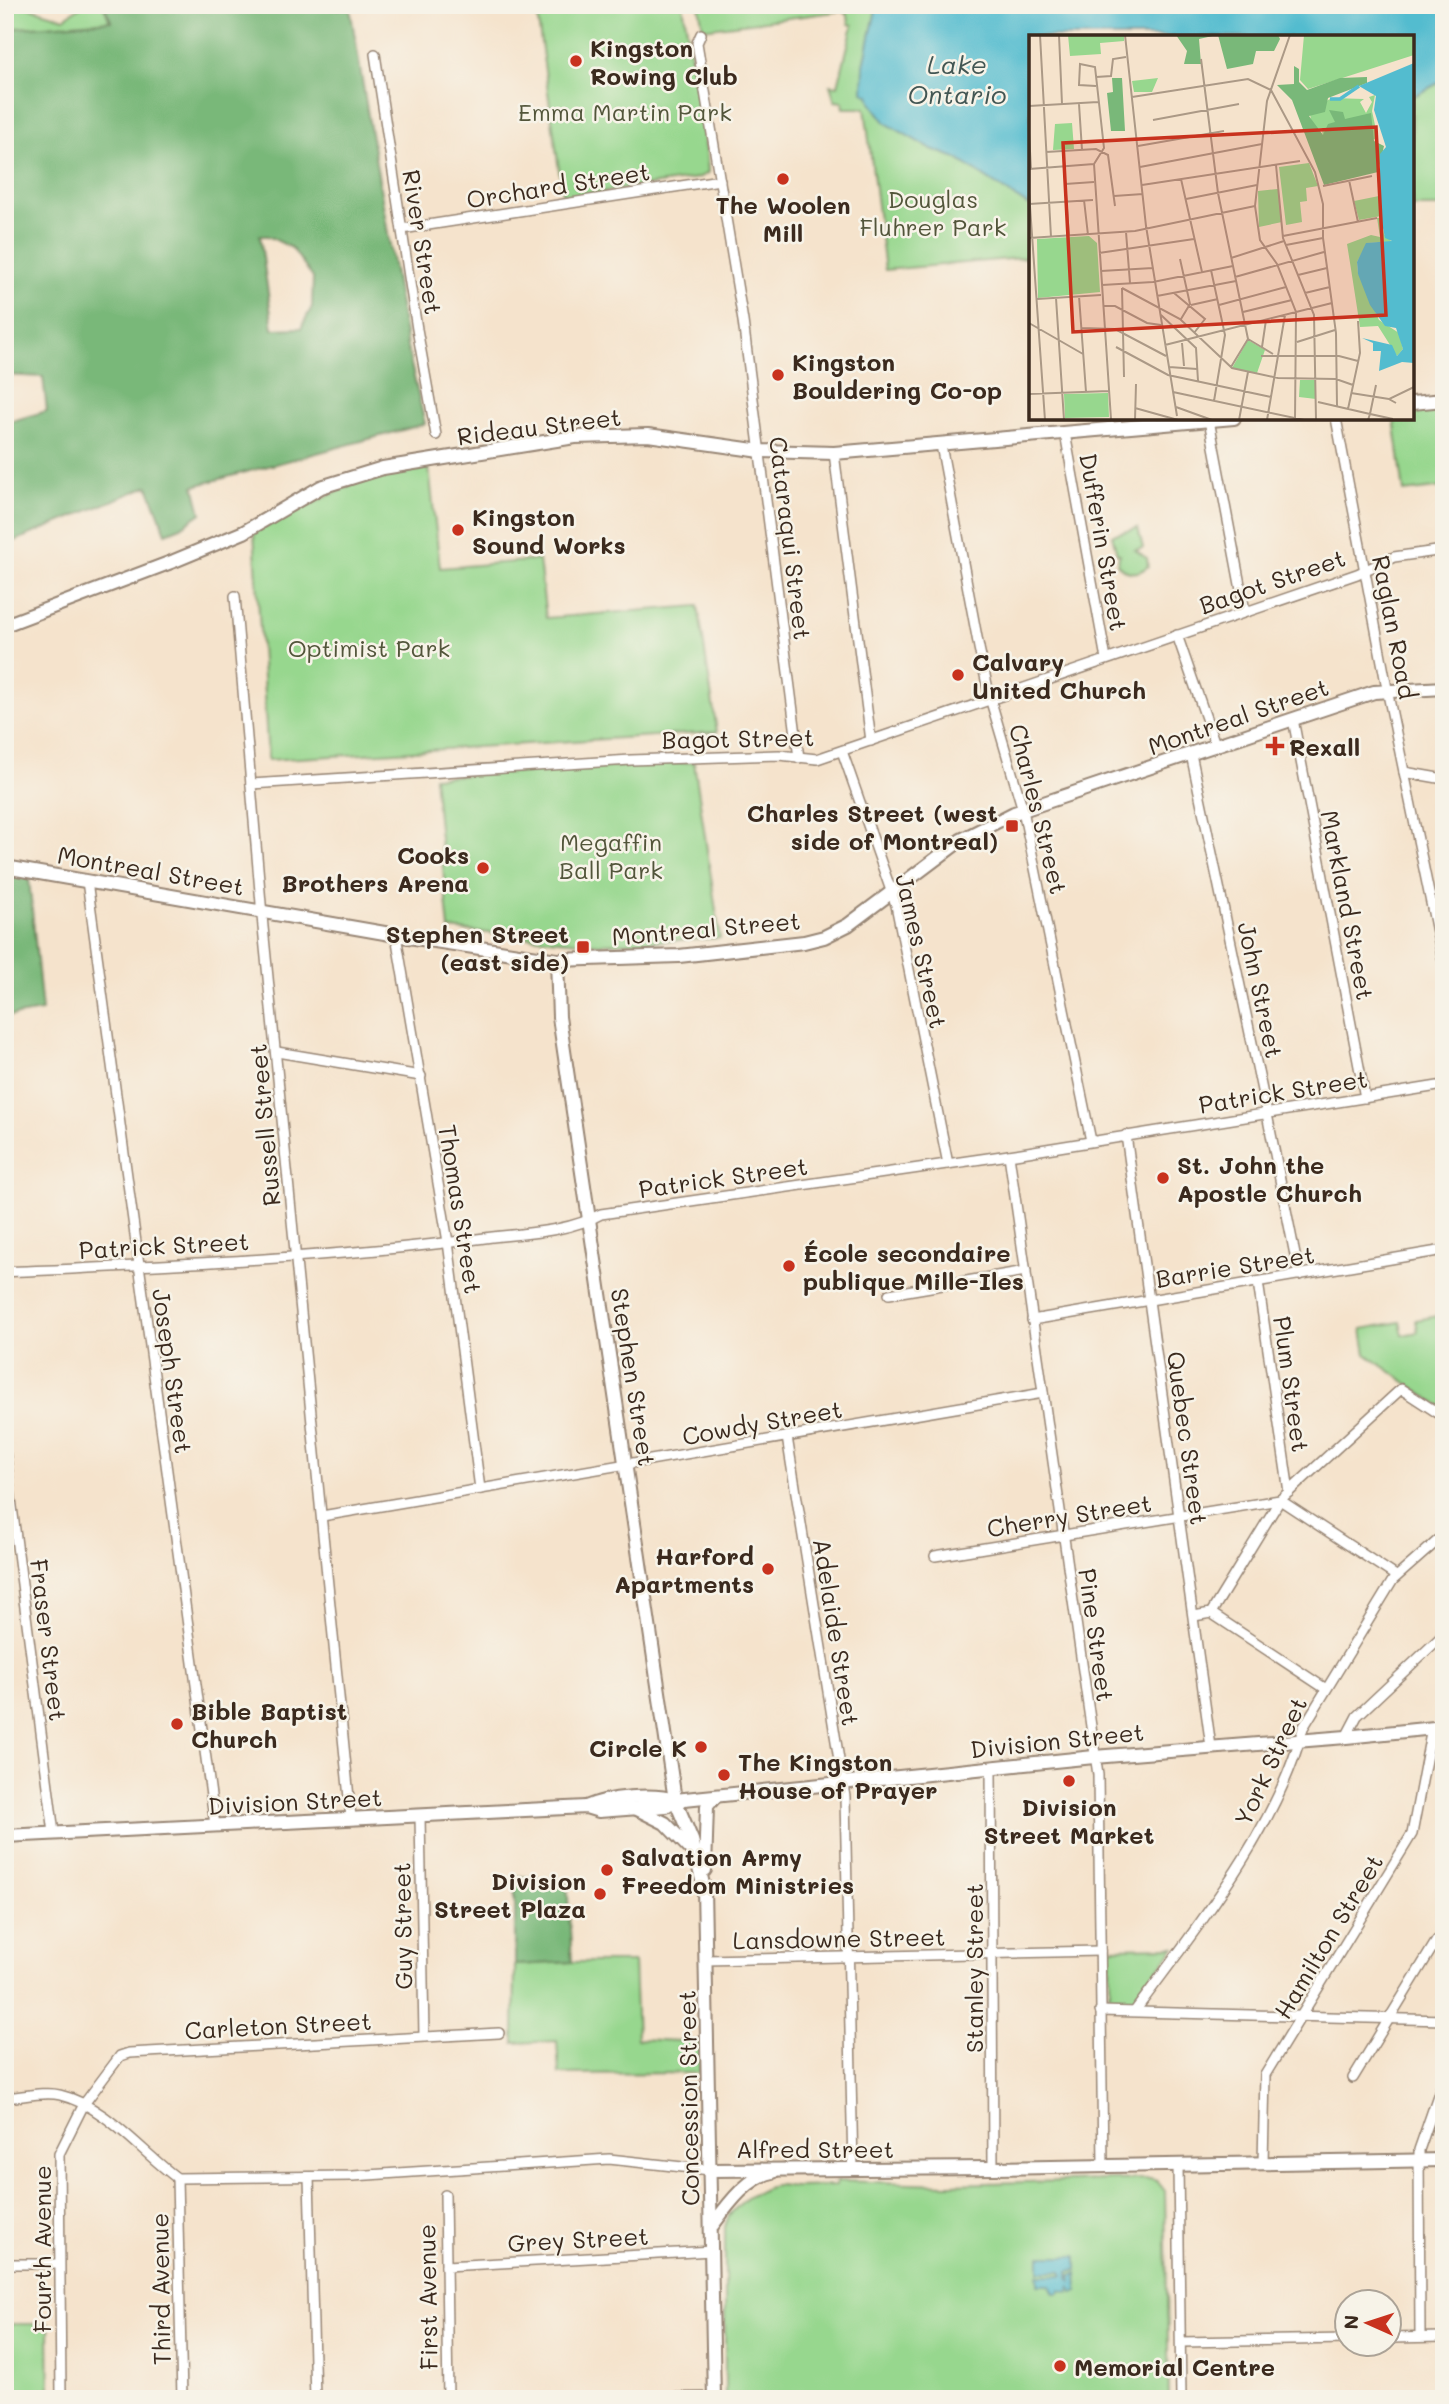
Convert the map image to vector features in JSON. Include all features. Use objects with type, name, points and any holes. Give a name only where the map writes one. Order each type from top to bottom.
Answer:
[{"type":"main road","points":[[1414,403],[1444,400]]},
{"type":"main road","name":"Rideau Street","points":[[5,625],[244,532],[321,487],[383,468],[575,437],[648,435],[761,451],[834,453],[1209,420]]},
{"type":"main road","name":"Montreal Street","points":[[5,867],[557,960],[679,956],[804,942],[824,937],[848,925],[961,840],[995,821],[1215,744],[1387,690],[1444,688]]},
{"type":"main road","name":"Stephen Street","points":[[557,960],[559,1017],[675,1800]]},
{"type":"main road","name":"Division Street","points":[[586,1807],[599,1801],[664,1796],[675,1800],[1094,1757],[1438,1728]]},
{"type":"main road","points":[[704,1888],[707,1806],[716,1796]]},
{"type":"main road","name":"Division Street","points":[[5,1836],[586,1807],[599,1811],[666,1806],[675,1800]]},
{"type":"main road","name":"Concession Street","points":[[675,1800],[696,1856],[704,1888],[714,2398]]},
{"type":"main road","points":[[634,1808],[665,1823],[696,1856]]},
{"type":"main road","name":"Alfred Street","points":[[710,2170],[1444,2160]]},
{"type":"main road","points":[[712,2226],[734,2197],[747,2186],[766,2174],[790,2169]]},
{"type":"street","name":"Cataraqui Street","points":[[701,34],[697,43],[761,451],[799,758]]},
{"type":"street","name":"River Street","points":[[376,54],[436,435]]},
{"type":"street","name":"Orchard Street","points":[[402,229],[720,180]]},
{"type":"street","points":[[1209,420],[1244,611]]},
{"type":"street","name":"Raglan Road","points":[[1336,420],[1387,690],[1439,925],[1444,967]]},
{"type":"street","name":"Dufferin Street","points":[[1065,432],[1105,659]]},
{"type":"street","name":"Charles Street","points":[[941,445],[979,648],[990,698],[1023,810],[1091,1141]]},
{"type":"street","points":[[834,453],[872,741]]},
{"type":"street","name":"Bagot Street","points":[[251,784],[631,760],[778,755],[817,759],[1357,573],[1394,557],[1444,550]]},
{"type":"street","name":"Russell Street","points":[[234,596],[351,1818]]},
{"type":"street","points":[[1177,635],[1215,744]]},
{"type":"street","name":"Markland Street","points":[[1293,719],[1365,1098]]},
{"type":"street","name":"James Street","points":[[842,751],[892,893],[948,1164]]},
{"type":"street","name":"John Street","points":[[1191,754],[1299,1275]]},
{"type":"street","points":[[1404,772],[1444,779]]},
{"type":"street","name":"Joseph Street","points":[[87,881],[215,1825]]},
{"type":"street","name":"Thomas Street","points":[[396,935],[448,1242],[480,1489]]},
{"type":"street","points":[[276,1052],[421,1076]]},
{"type":"street","name":"Patrick Street","points":[[5,1272],[296,1258],[448,1242],[578,1225],[601,1214],[1009,1155],[1444,1085]]},
{"type":"street","name":"Quebec Street","points":[[1126,1135],[1211,1747]]},
{"type":"street","name":"Pine Street","points":[[1009,1155],[1098,1775],[1103,2165]]},
{"type":"street","name":"Barrie Street","points":[[1032,1320],[1444,1250]]},
{"type":"street","points":[[888,1294],[1026,1271]]},
{"type":"street","name":"Plum Street","points":[[1258,1282],[1289,1492]]},
{"type":"street","points":[[1211,1613],[1280,1500],[1401,1389],[1444,1417]]},
{"type":"street","name":"Cowdy Street","points":[[322,1516],[1043,1393]]},
{"type":"street","name":"Adelaide Street","points":[[787,1437],[843,1783],[853,2169]]},
{"type":"street","name":"Fraser Street","points":[[5,1452],[54,1833]]},
{"type":"street","points":[[1280,1500],[1396,1576]]},
{"type":"street","name":"Cherry Street","points":[[935,1556],[1280,1500]]},
{"type":"street","name":"York Street","points":[[1135,2011],[1204,1916],[1260,1831],[1297,1752],[1303,1728],[1396,1576],[1444,1535]]},
{"type":"street","points":[[1194,1616],[1211,1613],[1326,1689]]},
{"type":"street","points":[[1346,1737],[1357,1716],[1444,1634]]},
{"type":"street","name":"Hamilton Street","points":[[1263,2163],[1265,2075],[1412,1834],[1438,1728]]},
{"type":"street","name":"Stanley Street","points":[[990,1767],[993,2168]]},
{"type":"street","name":"Guy Street","points":[[420,1816],[424,2036]]},
{"type":"street","points":[[1353,2078],[1437,1940]]},
{"type":"street","name":"Lansdowne Street","points":[[706,1960],[1100,1951]]},
{"type":"street","points":[[1100,2011],[1444,2020]]},
{"type":"street","name":"Carleton Street","points":[[84,2104],[110,2067],[120,2056],[129,2053],[499,2033]]},
{"type":"street","points":[[1420,2337],[1419,2148],[1444,2078]]},
{"type":"street","points":[[5,2098],[58,2094],[84,2104],[177,2178]]},
{"type":"street","name":"Fourth Avenue","points":[[61,2399],[59,2154],[84,2104]]},
{"type":"street","name":"Alfred Street","points":[[177,2178],[309,2176],[498,2168],[610,2159],[710,2170]]},
{"type":"street","points":[[1178,2165],[1181,2399]]},
{"type":"street","points":[[309,2176],[315,2399]]},
{"type":"street","name":"Third Avenue","points":[[177,2178],[181,2399]]},
{"type":"street","name":"First Avenue","points":[[445,2195],[448,2399]]},
{"type":"street","name":"Grey Street","points":[[446,2266],[712,2251]]},
{"type":"street","points":[[5,2264],[59,2264]]},
{"type":"street","points":[[1404,2338],[1444,2337]]},
{"type":"street","points":[[1181,2342],[1334,2339]]},
{"type":"street","points":[[593,2399],[714,2398]]},
{"type":"green space","points":[[5,5],[21,5],[64,18],[83,5],[103,5],[112,26],[5,111]]},
{"type":"green space","points":[[104,5],[328,5],[330,9],[350,8],[407,347],[425,424],[194,486],[201,513],[181,527],[166,533],[148,486],[5,545],[5,423],[47,411],[43,377],[5,375],[5,29],[111,21]],"holes":[[[260,236],[268,236],[292,248],[313,278],[312,307],[301,328],[273,329]]]},
{"type":"green space","name":"Emma Martin Park","points":[[683,5],[708,173],[698,178],[563,198],[536,7]]},
{"type":"green space","name":"Douglas Fluhrer Park","points":[[699,5],[877,5],[864,65],[872,104],[886,123],[929,148],[956,158],[1029,206],[1029,257],[885,270],[865,108],[844,108],[843,102],[835,101],[830,85],[838,86],[853,25],[849,24],[848,15],[842,11],[703,29]]},
{"type":"green space","points":[[1444,80],[1444,207],[1414,207],[1414,96]]},
{"type":"green space","points":[[1444,408],[1444,487],[1404,492],[1394,420],[1414,420],[1414,409]]},
{"type":"green space","name":"Optimist Park","points":[[429,468],[440,568],[539,560],[546,618],[698,606],[717,732],[268,760],[254,532],[358,481]]},
{"type":"green space","points":[[1138,528],[1143,548],[1135,550],[1147,558],[1148,566],[1132,572],[1117,564],[1120,554],[1117,554],[1112,535]]},
{"type":"green space","name":"Megaffin Ball Park","points":[[694,762],[720,938],[600,944],[449,929],[434,777]]},
{"type":"green space","points":[[5,875],[29,879],[42,1011],[5,1017]]},
{"type":"green space","points":[[1444,1315],[1444,1409],[1366,1354],[1362,1329],[1400,1322],[1403,1335],[1418,1332],[1416,1320]]},
{"type":"green space","points":[[515,1876],[567,1881],[572,1962],[515,1965]]},
{"type":"green space","points":[[1175,1947],[1131,2005],[1110,2004],[1110,1948]]},
{"type":"green space","points":[[634,1962],[637,2039],[702,2042],[699,2073],[559,2074],[557,2041],[514,2043],[515,1965]]},
{"type":"green space","name":"Memorial Centre","points":[[1150,2179],[1157,2181],[1165,2191],[1169,2399],[725,2399],[725,2227],[729,2215],[748,2197],[779,2185],[836,2186],[837,2181],[948,2184]]},
{"type":"green space","points":[[5,2324],[49,2324],[50,2399],[5,2399]]},
{"type":"water","name":"Lake Ontario","points":[[877,5],[1444,5],[1444,80],[1414,96],[1414,35],[1029,35],[1029,206],[956,158],[929,148],[886,123],[872,104],[869,95],[863,92],[864,65]]},
{"type":"water","points":[[1040,2256],[1077,2256],[1077,2270],[1069,2271],[1068,2277],[1072,2282],[1070,2275],[1077,2273],[1078,2291],[1073,2293],[1070,2285],[1069,2293],[1060,2290],[1059,2293],[1054,2293],[1050,2285],[1038,2285],[1038,2275],[1063,2275],[1062,2271],[1040,2271]]},
{"type":"place","name":"Kingston Rowing Club","points":[[576,61]]},
{"type":"place","name":"The Woolen Mill","points":[[783,179]]},
{"type":"place","name":"Kingston Bouldering Co-op","points":[[778,375]]},
{"type":"place","name":"Kingston Sound Works","points":[[458,530]]},
{"type":"place","name":"Calvary United Church","points":[[958,675]]},
{"type":"place","name":"Rexall","points":[[1275,746]]},
{"type":"place","name":"Charles Street (west side of Montreal)","points":[[1012,826]]},
{"type":"place","name":"Cooks Brothers Arena","points":[[483,868]]},
{"type":"place","name":"Stephen Street (east side)","points":[[583,947]]},
{"type":"place","name":"St. John the Apostle Church","points":[[1163,1178]]},
{"type":"place","name":"École secondaire publique Mille-Iles","points":[[789,1266]]},
{"type":"place","name":"Harford Apartments","points":[[768,1569]]},
{"type":"place","name":"Bible Baptist Church","points":[[177,1724]]},
{"type":"place","name":"Circle K","points":[[701,1747]]},
{"type":"place","name":"The Kingston House of Prayer","points":[[724,1775]]},
{"type":"place","name":"Division Street Market","points":[[1069,1781]]},
{"type":"place","name":"Salvation Army Freedom Ministries","points":[[607,1870]]},
{"type":"place","name":"Division Street Plaza","points":[[600,1894]]},
{"type":"place","name":"Memorial Centre","points":[[1060,2366]]}]
